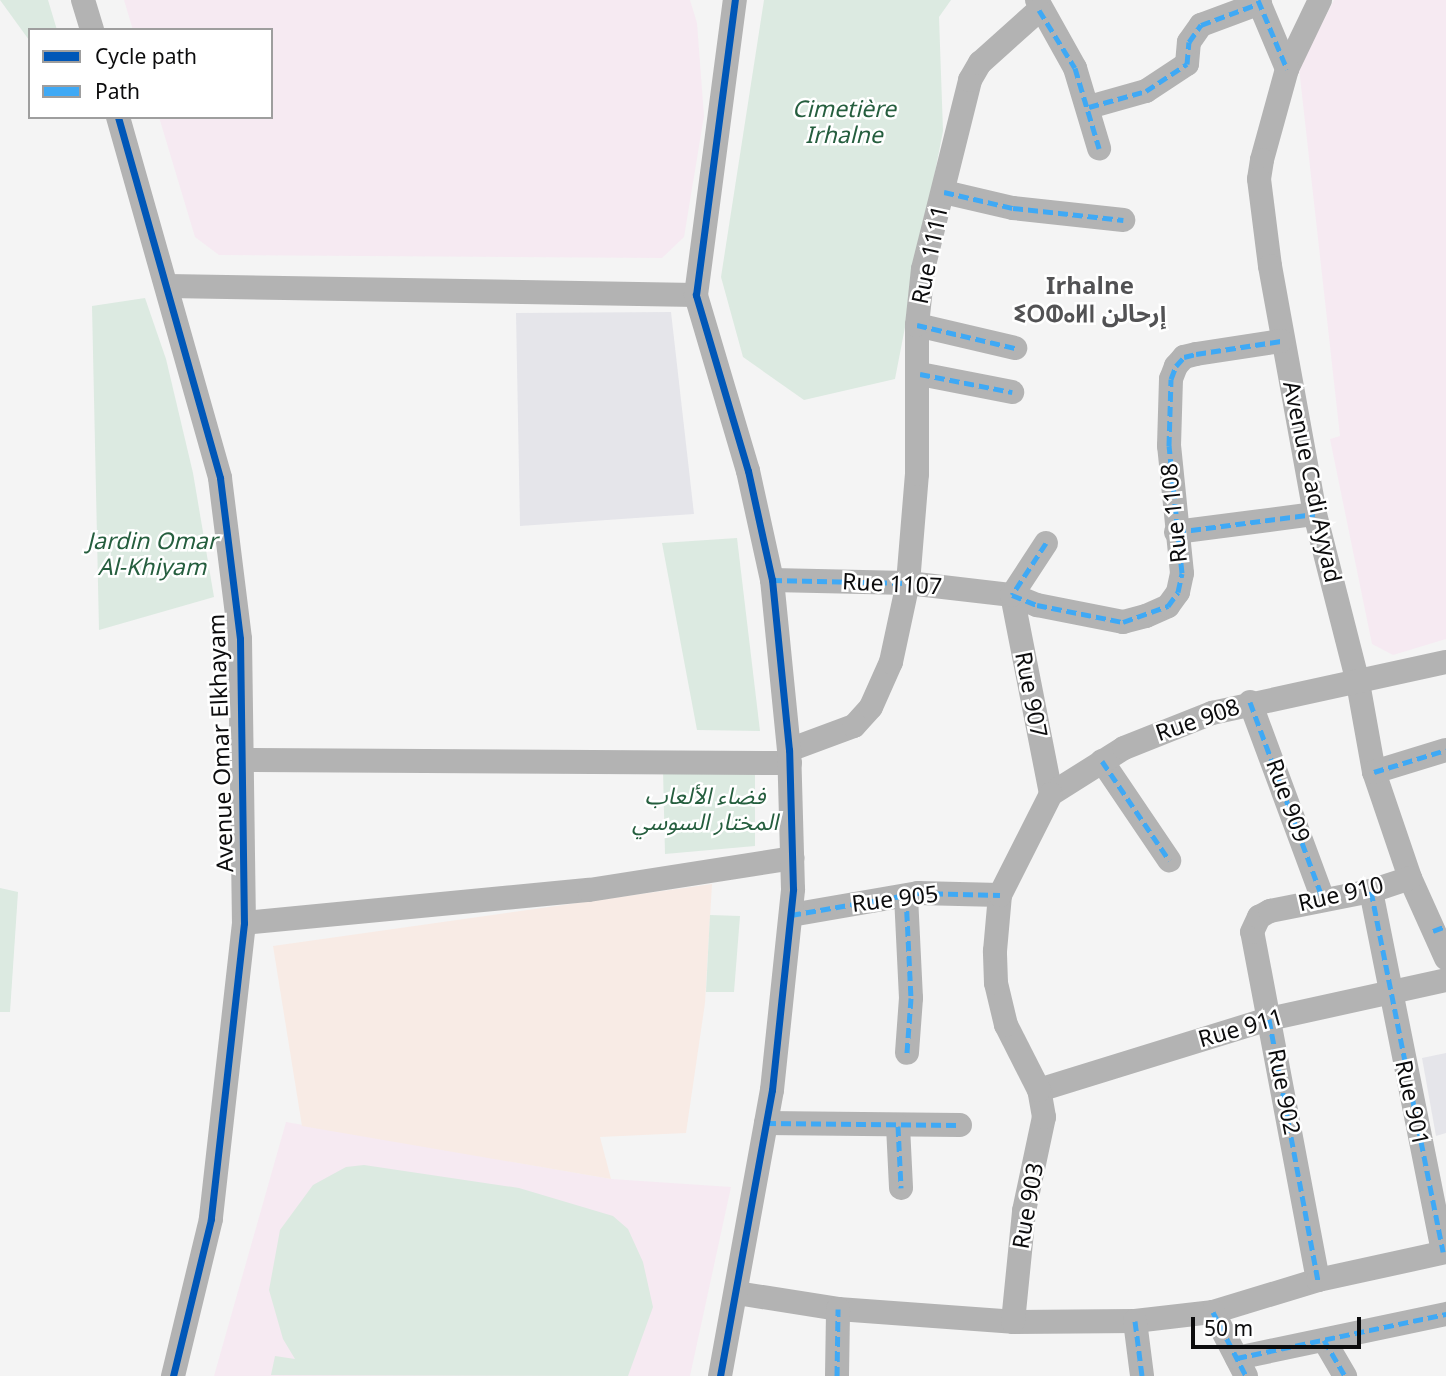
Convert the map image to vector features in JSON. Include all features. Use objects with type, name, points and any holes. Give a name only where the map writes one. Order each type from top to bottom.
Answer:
[{"type":"street","points":[[83,0],[91,28]]},
{"type":"street","points":[[720,1376],[766,1123],[792,915],[793,858],[789,757],[772,580],[747,471],[696,295],[735,0]]},
{"type":"street","name":"Avenue Cadi Ayyad","points":[[1320,0],[1287,69],[1267,130],[1259,179],[1281,341],[1315,514],[1358,683],[1374,772],[1410,877],[1439,929],[1446,958]]},
{"type":"street","points":[[1088,107],[1146,91],[1187,64],[1189,42],[1201,25],[1259,2],[1287,69]]},
{"type":"street","points":[[1038,5],[1074,68],[1099,148]]},
{"type":"street","name":"Rue 1111","points":[[245,760],[789,757],[840,734],[871,707],[891,662],[908,583],[921,422],[917,325],[923,269],[970,80],[981,63],[1038,5]]},
{"type":"street","name":"Avenue Omar Elkhayam","points":[[119,119],[168,286],[220,478],[240,639],[245,760],[244,923],[227,1048],[211,1219],[173,1376]]},
{"type":"street","points":[[944,192],[1013,208],[1123,220]]},
{"type":"street","points":[[168,286],[696,295]]},
{"type":"street","points":[[917,325],[1015,348]]},
{"type":"street","name":"Rue 1108","points":[[1012,595],[1037,605],[1123,622],[1168,606],[1178,592],[1181,573],[1168,412],[1176,366],[1196,354],[1281,341]]},
{"type":"street","points":[[920,374],[1012,392]]},
{"type":"street","points":[[1176,531],[1315,514]]},
{"type":"street","points":[[1012,595],[1046,543]]},
{"type":"street","name":"Rue 1107","points":[[772,580],[908,583],[1012,595]]},
{"type":"street","name":"Rue 907","points":[[1012,595],[1051,794]]},
{"type":"street","name":"Rue 908","points":[[1051,794],[1102,761],[1171,728],[1250,702],[1358,683],[1446,663]]},
{"type":"street","name":"Rue 909","points":[[1250,702],[1323,900]]},
{"type":"street","points":[[1374,772],[1446,750]]},
{"type":"street","points":[[1102,761],[1170,860]]},
{"type":"street","points":[[1039,1090],[1006,1025],[996,984],[1000,895],[1051,794]]},
{"type":"street","points":[[244,923],[589,890],[793,858]]},
{"type":"street","name":"Rue 910","points":[[1270,911],[1371,891],[1410,877]]},
{"type":"street","name":"Rue 901","points":[[1371,891],[1389,994],[1444,1252]]},
{"type":"street","name":"Rue 905","points":[[792,915],[906,896],[1000,895]]},
{"type":"street","points":[[906,896],[911,998],[907,1053]]},
{"type":"street","name":"Rue 902","points":[[1270,911],[1259,917],[1252,932],[1318,1280]]},
{"type":"street","name":"Rue 911","points":[[1039,1090],[1269,1019],[1446,980]]},
{"type":"street","name":"Rue 903","points":[[1013,1322],[1024,1210],[1043,1132],[1039,1090]]},
{"type":"street","points":[[766,1123],[960,1125]]},
{"type":"street","points":[[898,1126],[901,1188]]},
{"type":"street","points":[[737,1293],[838,1309],[1013,1322],[1135,1321],[1213,1312],[1318,1280],[1444,1252]]},
{"type":"street","points":[[836,1376],[838,1309]]},
{"type":"street","points":[[1213,1312],[1241,1367],[1324,1340],[1446,1314]]},
{"type":"street","points":[[1135,1321],[1142,1376]]},
{"type":"street","points":[[1324,1340],[1345,1376]]},
{"type":"shaded area","points":[[124,0],[690,0],[697,23],[704,116],[684,237],[662,258],[219,255],[195,237],[160,119],[273,119],[273,28],[132,28]]},
{"type":"shaded area","points":[[1334,0],[1446,0],[1446,639],[1393,655],[1372,644],[1330,439],[1340,436],[1299,68]]},
{"type":"shaded area","points":[[671,312],[694,514],[520,526],[516,313]]},
{"type":"shaded area","points":[[712,884],[705,1003],[686,1133],[600,1137],[611,1179],[302,1126],[273,946]]},
{"type":"shaded area","points":[[1446,1053],[1446,1133],[1436,1136],[1422,1058]]},
{"type":"shaded area","points":[[286,1122],[611,1179],[731,1187],[690,1376],[214,1376]]},
{"type":"green space","points":[[0,0],[48,0],[56,28],[28,28],[28,39]]},
{"type":"green space","name":"Cimetière Irhalne","points":[[764,0],[951,0],[939,17],[943,131],[895,379],[804,400],[743,357],[721,277]]},
{"type":"green space","name":"Jardin Omar Al-Khiyam","points":[[145,298],[166,359],[193,473],[214,597],[99,630],[92,306]]},
{"type":"green space","points":[[737,538],[760,731],[697,730],[662,543]]},
{"type":"green space","name":"فضاء الألعاب المختار السوسي","points":[[663,770],[755,770],[755,846],[665,854]]},
{"type":"green space","points":[[0,888],[18,892],[10,1012],[0,1012]]},
{"type":"green space","points":[[710,915],[740,916],[734,992],[706,992]]},
{"type":"green space","points":[[364,1165],[519,1188],[613,1216],[628,1229],[643,1262],[653,1307],[628,1376],[271,1375],[275,1356],[295,1359],[283,1339],[269,1290],[280,1230],[313,1185],[346,1167]]},
{"type":"marked path","points":[[1258,0],[1287,69]]},
{"type":"marked path","points":[[1089,107],[1146,91],[1187,64],[1189,42],[1201,25],[1260,3]]},
{"type":"marked path","points":[[1039,10],[1075,68],[1099,148]]},
{"type":"marked path","points":[[944,192],[1013,208],[1123,220]]},
{"type":"marked path","points":[[917,325],[1015,348]]},
{"type":"marked path","points":[[1046,543],[1012,595],[1037,605],[1123,622],[1168,606],[1178,592],[1182,573],[1169,446],[1171,379],[1176,366],[1184,357],[1196,354],[1281,341]]},
{"type":"marked path","points":[[920,374],[1012,392]]},
{"type":"marked path","points":[[1176,532],[1315,514]]},
{"type":"marked path","points":[[772,580],[908,583]]},
{"type":"marked path","points":[[1250,702],[1323,899]]},
{"type":"marked path","points":[[1374,772],[1446,750]]},
{"type":"marked path","points":[[1102,761],[1169,860]]},
{"type":"marked path","points":[[1371,891],[1443,1252]]},
{"type":"marked path","points":[[791,915],[918,893],[1000,895]]},
{"type":"marked path","points":[[906,896],[911,998],[907,1053]]},
{"type":"marked path","points":[[1433,931],[1446,926]]},
{"type":"marked path","points":[[1269,1019],[1318,1280]]},
{"type":"marked path","points":[[766,1123],[960,1125]]},
{"type":"marked path","points":[[898,1126],[901,1188]]},
{"type":"marked path","points":[[837,1376],[838,1309]]},
{"type":"marked path","points":[[1213,1312],[1246,1376]]},
{"type":"marked path","points":[[1237,1358],[1446,1314]]},
{"type":"marked path","points":[[1135,1321],[1142,1376]]},
{"type":"marked path","points":[[1324,1340],[1345,1376]]},
{"type":"cycle path","points":[[720,1376],[772,1090],[793,889],[789,750],[772,580],[748,471],[696,295],[735,0]]},
{"type":"cycle path","points":[[119,119],[220,478],[240,639],[244,923],[211,1219],[173,1376]]},
{"type":"district","name":"Irhalne ⵉⵔⵀⴰⵍⵏ إرحالن","points":[[1090,301]]}]
